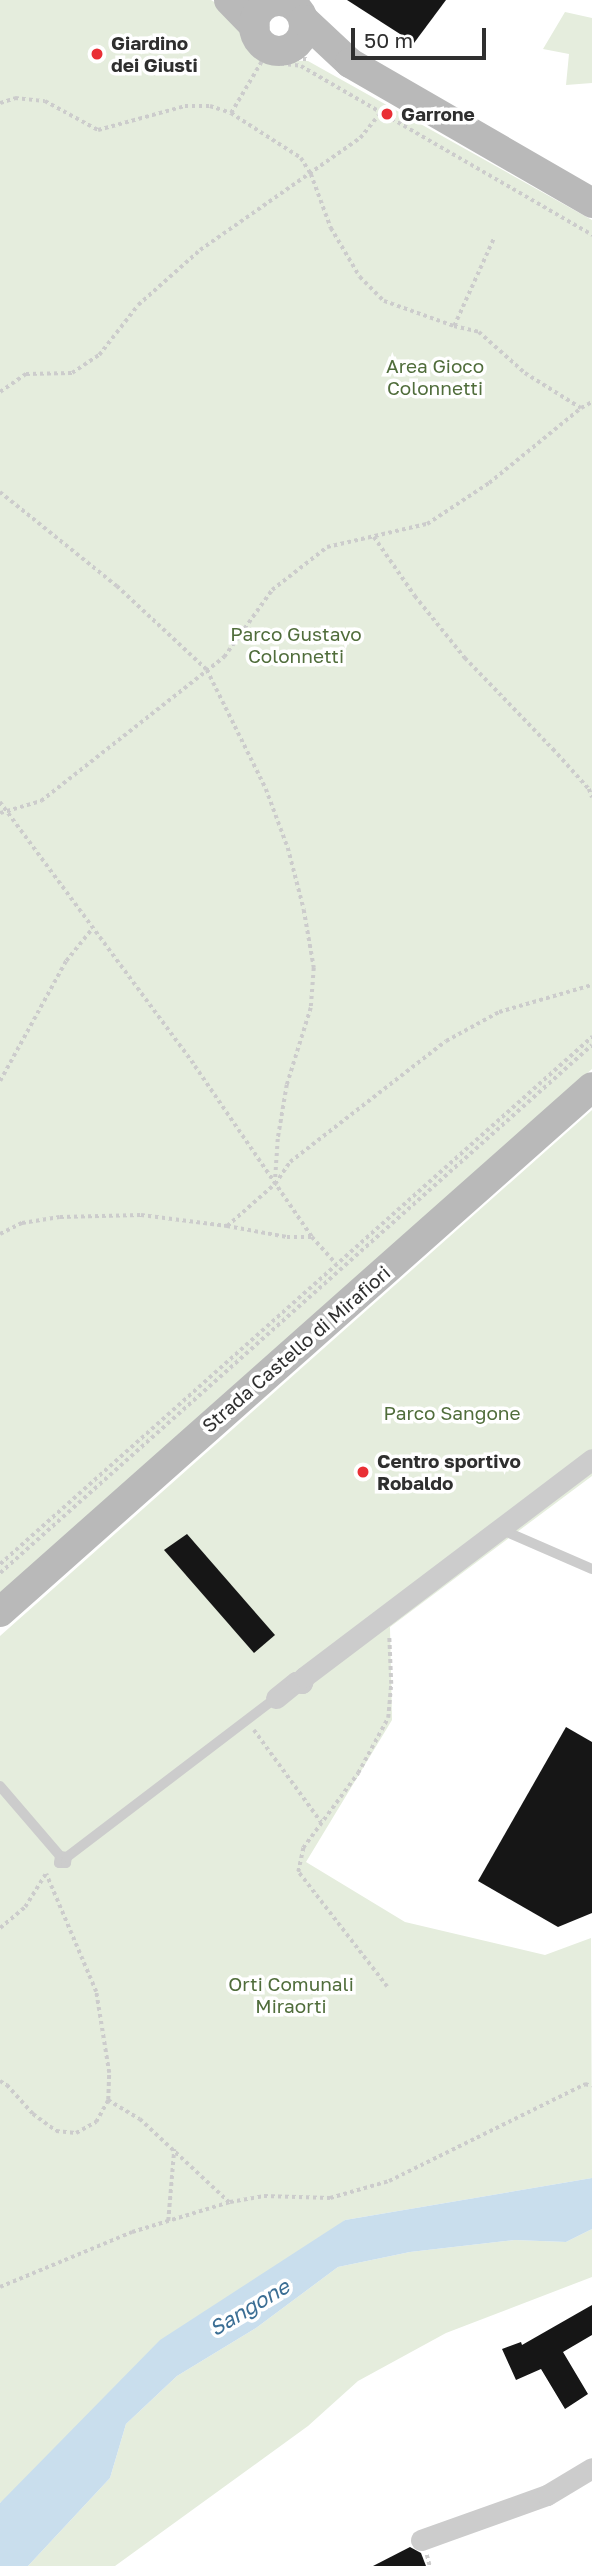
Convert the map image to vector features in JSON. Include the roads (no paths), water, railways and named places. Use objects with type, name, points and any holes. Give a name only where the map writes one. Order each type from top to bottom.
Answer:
[{"type":"street","points":[[229,0],[272,29],[592,203]]},
{"type":"street","name":"Strada Castello di Mirafiori","points":[[0,1612],[592,1087]]},
{"type":"street","points":[[276,1698],[592,1459]]},
{"type":"street","points":[[421,2540],[547,2496],[592,2468]]},
{"type":"lane","points":[[500,1529],[592,1569]]},
{"type":"lane","points":[[0,1786],[63,1857],[276,1698]]},
{"type":"water","name":"Sangone","points":[[592,2178],[592,2229],[566,2242],[515,2240],[410,2252],[338,2267],[256,2328],[177,2376],[126,2424],[110,2478],[28,2566],[0,2566],[0,2503],[160,2340],[345,2220]]},
{"type":"place","name":"Giardino dei Giusti","points":[[97,54]]},
{"type":"place","name":"Garrone","points":[[387,114]]},
{"type":"place","name":"Centro sportivo Robaldo","points":[[363,1472]]},
{"type":"park label","name":"Area Gioco Colonnetti","points":[[435,377]]},
{"type":"park label","name":"Parco Gustavo Colonnetti","points":[[296,645]]},
{"type":"park label","name":"Parco Sangone","points":[[452,1413]]},
{"type":"park label","name":"Orti Comunali Miraorti","points":[[291,1995]]}]
